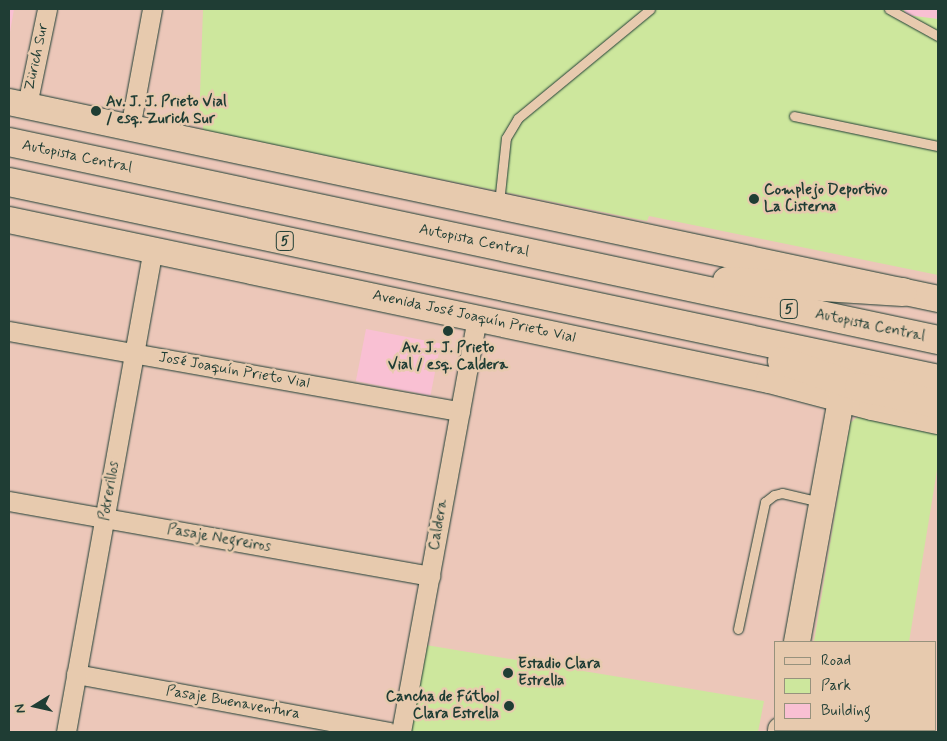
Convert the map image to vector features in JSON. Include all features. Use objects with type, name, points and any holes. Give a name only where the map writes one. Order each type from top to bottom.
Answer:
[{"type":"highway","name":"Autopista Central","points":[[9,142],[938,340]]},
{"type":"highway","name":"5","points":[[9,182],[938,379]]},
{"type":"highway","points":[[639,277],[903,292]]},
{"type":"highway","points":[[707,330],[820,374],[859,387],[938,404]]},
{"type":"main road","points":[[18,104],[938,298]]},
{"type":"main road","name":"Avenida José Joaquín Prieto Vial","points":[[9,220],[769,380],[938,421]]},
{"type":"main road","points":[[797,641],[841,399]]},
{"type":"street","name":"Zürich Sur","points":[[18,104],[47,9]]},
{"type":"street","points":[[130,128],[152,9]]},
{"type":"street","name":"Potrerillos","points":[[66,732],[153,250]]},
{"type":"street","name":"Caldera","points":[[401,732],[477,318]]},
{"type":"street","name":"José Joaquín Prieto Vial","points":[[9,331],[460,412]]},
{"type":"street","name":"Pasaje Negreiros","points":[[9,501],[430,576]]},
{"type":"street","name":"Pasaje Buenaventura","points":[[76,674],[390,732]]},
{"type":"lane","points":[[499,206],[506,138],[518,118],[650,9]]},
{"type":"lane","points":[[889,9],[938,36]]},
{"type":"lane","points":[[794,116],[938,146]]},
{"type":"lane","points":[[738,629],[766,502],[774,495],[782,493],[822,503]]},
{"type":"green space","name":"Complejo Deportivo La Cisterna","points":[[203,9],[938,9],[938,275],[649,216],[647,221],[203,131],[203,124],[199,123]]},
{"type":"green space","points":[[864,412],[938,427],[938,464],[909,641],[814,641],[850,423]]},
{"type":"green space","name":"Estadio Clara Estrella","points":[[426,645],[764,701],[758,732],[410,732]]},
{"type":"building","points":[[9,9],[14,9],[10,32],[9,32]]},
{"type":"building","points":[[903,9],[938,9],[938,19],[907,15]]},
{"type":"building","points":[[366,329],[441,344],[430,396],[356,381]]},
{"type":"place","name":"Av. J. J. Prieto Vial / esq. Zurich Sur","points":[[96,111]]},
{"type":"place","name":"Complejo Deportivo La Cisterna","points":[[754,199]]},
{"type":"place","name":"Av. J. J. Prieto Vial / esq. Caldera","points":[[448,331]]},
{"type":"place","name":"Estadio Clara Estrella","points":[[508,673]]},
{"type":"place","name":"Cancha de Fútbol Clara Estrella","points":[[509,706]]}]
